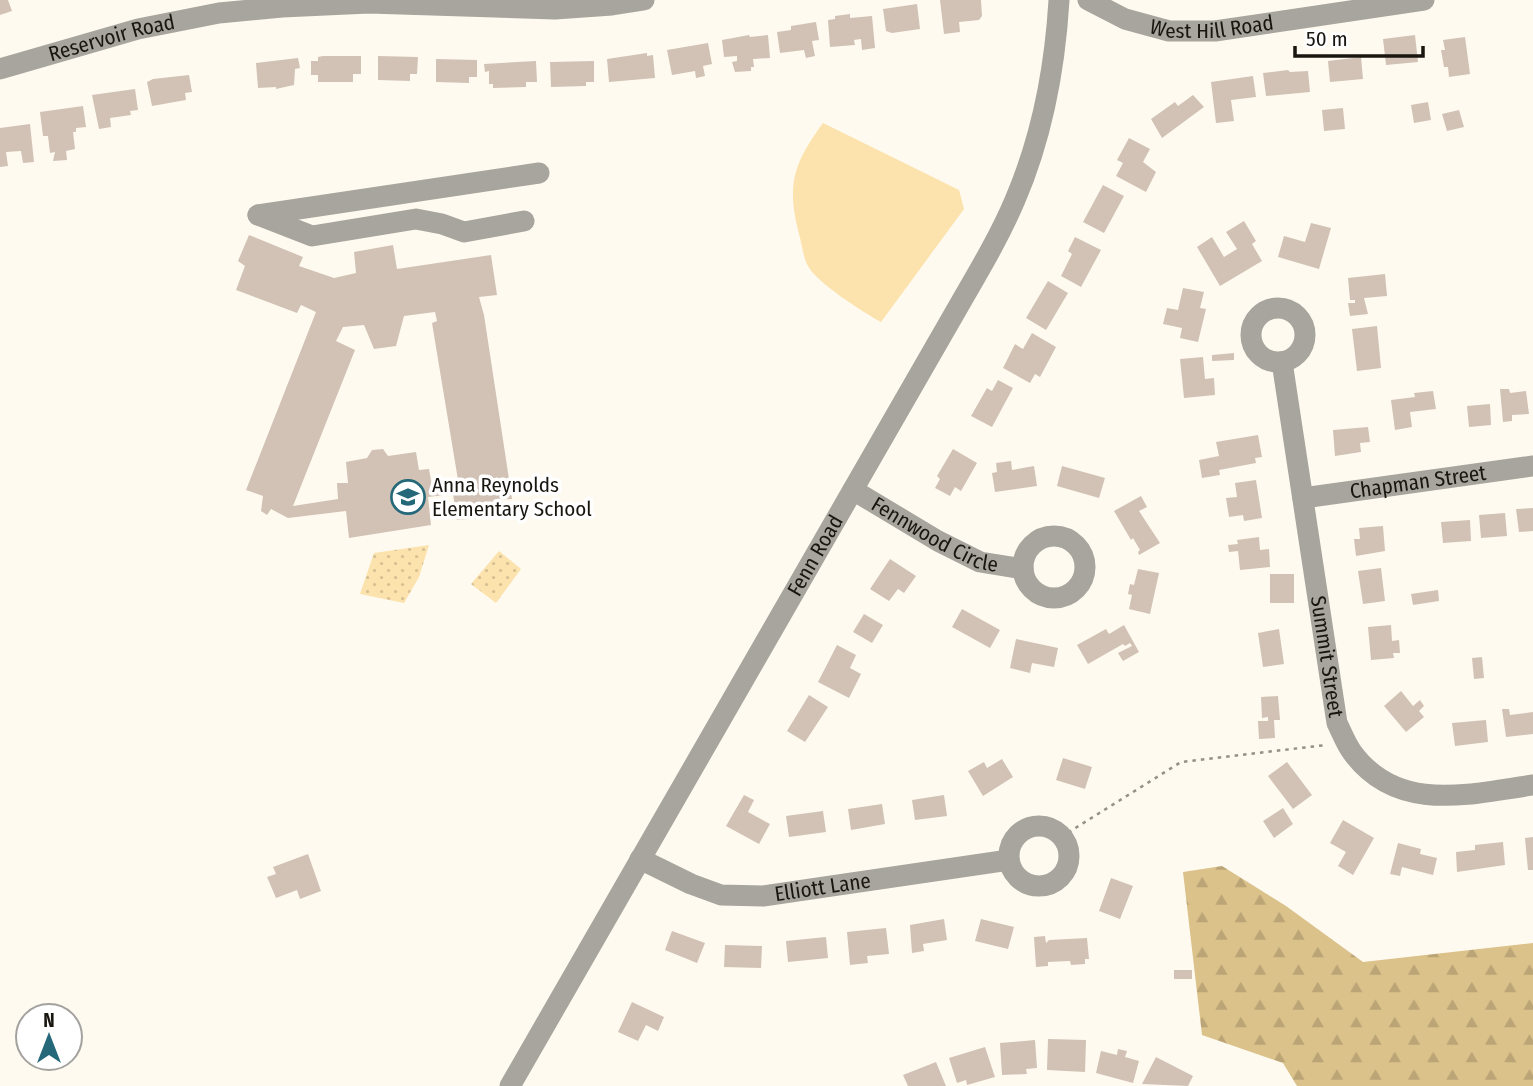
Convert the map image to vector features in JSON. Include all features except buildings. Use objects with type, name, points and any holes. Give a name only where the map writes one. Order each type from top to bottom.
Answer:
[{"type":"street","name":"Reservoir Road","points":[[0,69],[138,29],[219,13],[282,6],[369,3],[555,9],[644,0]]},
{"type":"street","name":"Fenn Road","points":[[510,1086],[988,256],[1016,198],[1032,150],[1052,65],[1059,0]]},
{"type":"street","name":"West Hill Road","points":[[1088,0],[1125,19],[1169,31],[1215,31],[1424,0]]},
{"type":"street","points":[[524,221],[464,232],[415,219],[312,236],[258,215],[539,173]]},
{"type":"street","name":"Summit Street","points":[[1282,362],[1337,723],[1352,752],[1377,777],[1408,792],[1444,797],[1533,785]]},
{"type":"street","name":"Chapman Street","points":[[1303,498],[1533,466]]},
{"type":"street","name":"Fennwood Circle","points":[[853,490],[938,541],[980,562],[1023,569]]},
{"type":"street","points":[[1041,827],[1061,837],[1068,857],[1064,871],[1054,882],[1040,886],[1026,883],[1014,874],[1009,853],[1014,839],[1026,829],[1041,827]]},
{"type":"street","name":"Elliott Lane","points":[[640,859],[691,884],[722,895],[749,896],[1009,860]]},
{"type":"path","points":[[1061,837],[1181,762],[1347,743]]},
{"type":"shaded area","points":[[823,123],[959,190],[964,209],[881,322],[830,289],[813,273],[805,259],[795,217],[793,187],[805,150]]},
{"type":"shaded area","points":[[429,545],[419,577],[404,603],[360,594],[374,553]]},
{"type":"shaded area","points":[[499,551],[521,569],[496,603],[471,584]]},
{"type":"green space","points":[[1222,866],[1286,906],[1363,962],[1533,943],[1533,1086],[1297,1086],[1283,1063],[1202,1035],[1183,872]]},
{"type":"place","name":"Anna Reynolds Elementary School","points":[[408,497]]}]
